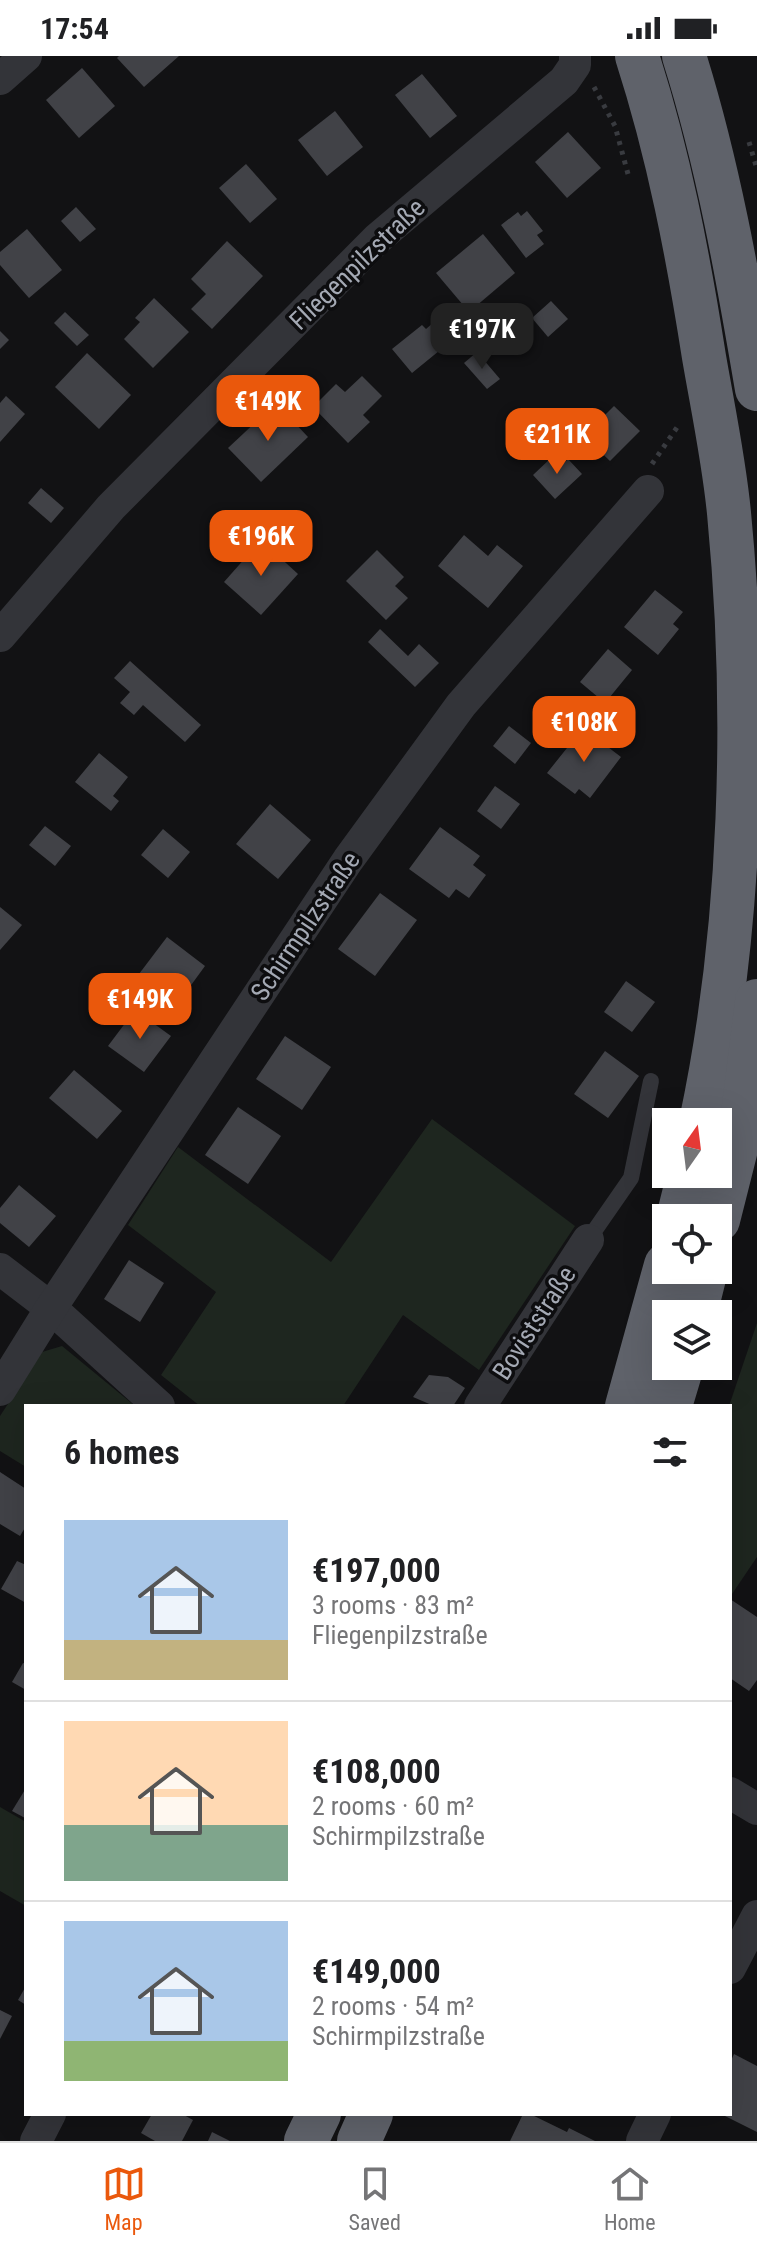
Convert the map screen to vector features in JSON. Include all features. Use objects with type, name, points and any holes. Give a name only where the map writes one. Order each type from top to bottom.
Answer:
[{"type":"highway","points":[[637,56],[653,107],[685,240],[729,511],[737,640],[736,844],[725,979],[703,1108]]},
{"type":"highway","points":[[684,56],[701,110],[757,389]]},
{"type":"highway","points":[[722,1204],[741,1129],[757,1001]]},
{"type":"highway","points":[[628,1404],[661,1284]]},
{"type":"highway","points":[[671,1404],[678,1380]]},
{"type":"highway","points":[[306,2141],[318,2116]]},
{"type":"highway","points":[[359,2141],[370,2116]]},
{"type":"street","points":[[0,79],[26,56]]},
{"type":"street","name":"Fliegenpilzstraße","points":[[0,636],[111,507],[377,239],[571,67]]},
{"type":"street","name":"Schirmpilzstraße","points":[[0,1390],[348,860],[461,705],[648,491]]},
{"type":"street","name":"Boviststraße","points":[[481,1404],[588,1240]]},
{"type":"street","points":[[0,1269],[51,1308],[157,1404]]},
{"type":"street","points":[[732,1794],[757,1809]]},
{"type":"street","points":[[732,1964],[757,1916]]},
{"type":"street","points":[[36,2141],[49,2116]]},
{"type":"street","points":[[642,2141],[654,2116]]},
{"type":"lane","points":[[588,1240],[631,1178],[651,1081]]},
{"type":"path","points":[[571,67],[594,87],[615,126],[631,182]]},
{"type":"path","points":[[754,157],[757,169]]},
{"type":"path","points":[[648,491],[650,467],[679,425],[677,412]]},
{"type":"shaded area","points":[[432,1119],[575,1226],[479,1370],[403,1315],[344,1404],[197,1404],[161,1375],[216,1292],[128,1225],[178,1147],[331,1262]]},
{"type":"shaded area","points":[[757,1323],[757,1557],[732,1594],[732,1404]]},
{"type":"shaded area","points":[[62,1346],[133,1404],[24,1404],[24,1466],[0,1451],[0,1416],[42,1352]]},
{"type":"shaded area","points":[[0,1807],[24,1821],[24,1905],[0,1891]]},
{"type":"building","points":[[179,56],[144,87],[117,58]]},
{"type":"building","points":[[82,68],[115,106],[79,138],[46,100]]},
{"type":"building","points":[[422,74],[457,116],[430,138],[395,95]]},
{"type":"building","points":[[335,111],[363,147],[327,176],[298,140]]},
{"type":"building","points":[[568,132],[601,168],[567,198],[535,162]]},
{"type":"building","points":[[246,164],[277,199],[250,223],[219,188]]},
{"type":"building","points":[[76,207],[96,229],[80,242],[61,221]]},
{"type":"building","points":[[527,211],[543,231],[537,235],[544,244],[526,258],[501,225],[518,212],[521,216]]},
{"type":"building","points":[[27,229],[62,270],[29,298],[0,265],[0,252]]},
{"type":"building","points":[[483,234],[515,273],[469,312],[436,273]]},
{"type":"building","points":[[227,241],[263,276],[212,329],[191,309],[206,294],[191,279]]},
{"type":"building","points":[[154,298],[189,332],[153,368],[124,339],[140,322],[135,318]]},
{"type":"building","points":[[551,301],[568,319],[548,337],[532,318]]},
{"type":"building","points":[[65,312],[89,335],[77,346],[54,323]]},
{"type":"building","points":[[434,322],[450,342],[412,373],[392,349],[422,325],[426,329]]},
{"type":"building","points":[[0,331],[9,340],[0,349]]},
{"type":"building","points":[[477,352],[500,379],[487,389],[464,363]]},
{"type":"building","points":[[87,353],[131,395],[99,429],[55,387]]},
{"type":"building","points":[[362,376],[382,396],[363,415],[370,422],[348,443],[313,407],[336,384],[345,392]]},
{"type":"building","points":[[6,396],[25,414],[0,442],[0,403]]},
{"type":"building","points":[[276,403],[308,437],[261,482],[228,448]]},
{"type":"building","points":[[614,406],[640,431],[610,461],[584,436]]},
{"type":"building","points":[[552,457],[561,466],[568,459],[582,474],[555,499],[533,475]]},
{"type":"building","points":[[41,488],[64,508],[51,523],[28,503]]},
{"type":"building","points":[[464,535],[488,556],[497,545],[523,566],[488,608],[438,566]]},
{"type":"building","points":[[261,540],[298,574],[261,615],[224,582]]},
{"type":"building","points":[[377,550],[404,577],[395,586],[408,598],[386,620],[346,581]]},
{"type":"building","points":[[655,590],[683,612],[673,624],[679,629],[658,655],[624,627]]},
{"type":"building","points":[[380,629],[408,656],[419,644],[439,663],[415,687],[368,642]]},
{"type":"building","points":[[608,649],[632,670],[605,703],[580,682]]},
{"type":"building","points":[[130,661],[201,725],[185,742],[143,705],[134,715],[120,703],[130,692],[114,678]]},
{"type":"building","points":[[509,726],[531,743],[515,764],[493,746]]},
{"type":"building","points":[[583,728],[621,757],[590,798],[579,789],[575,794],[547,773]]},
{"type":"building","points":[[99,753],[128,777],[113,796],[119,801],[111,811],[75,782]]},
{"type":"building","points":[[495,786],[520,804],[501,829],[477,811]]},
{"type":"building","points":[[270,804],[311,840],[278,879],[236,844]]},
{"type":"building","points":[[45,826],[71,846],[55,866],[29,845]]},
{"type":"building","points":[[440,827],[480,856],[473,865],[486,875],[469,898],[456,889],[449,898],[409,869]]},
{"type":"building","points":[[163,829],[190,852],[168,878],[141,855]]},
{"type":"building","points":[[380,893],[417,920],[375,976],[338,949]]},
{"type":"building","points":[[0,907],[22,925],[0,950]]},
{"type":"building","points":[[167,937],[205,966],[178,1003],[139,974]]},
{"type":"building","points":[[626,981],[655,1002],[632,1032],[604,1012]]},
{"type":"building","points":[[135,1010],[171,1036],[144,1072],[108,1046]]},
{"type":"building","points":[[285,1036],[331,1067],[302,1110],[256,1079]]},
{"type":"building","points":[[605,1051],[639,1076],[608,1118],[574,1094]]},
{"type":"building","points":[[74,1070],[122,1111],[97,1139],[49,1098]]},
{"type":"building","points":[[238,1107],[281,1136],[248,1184],[205,1155]]},
{"type":"building","points":[[19,1185],[56,1216],[29,1247],[0,1223],[0,1208]]},
{"type":"building","points":[[129,1260],[164,1283],[140,1322],[104,1299]]},
{"type":"building","points":[[429,1375],[448,1377],[465,1388],[454,1404],[429,1404],[413,1397]]},
{"type":"building","points":[[0,1472],[24,1488],[24,1529],[20,1536],[0,1524]]},
{"type":"building","points":[[17,1561],[24,1564],[24,1602],[1,1589]]},
{"type":"building","points":[[732,1600],[757,1617],[757,1680],[749,1691],[732,1679]]},
{"type":"building","points":[[23,1663],[24,1663],[24,1689],[12,1682]]},
{"type":"building","points":[[24,1791],[24,1817],[12,1811]]},
{"type":"building","points":[[24,1990],[24,2004],[18,2000]]},
{"type":"building","points":[[0,2010],[12,2016],[0,2039]]},
{"type":"building","points":[[734,2054],[757,2066],[757,2132],[725,2116],[732,2116]]},
{"type":"building","points":[[151,2116],[186,2116],[193,2120],[182,2141],[155,2141],[141,2133]]},
{"type":"building","points":[[522,2116],[534,2116],[595,2141],[510,2141]]},
{"type":"building","points":[[212,2132],[230,2141],[208,2141]]}]
